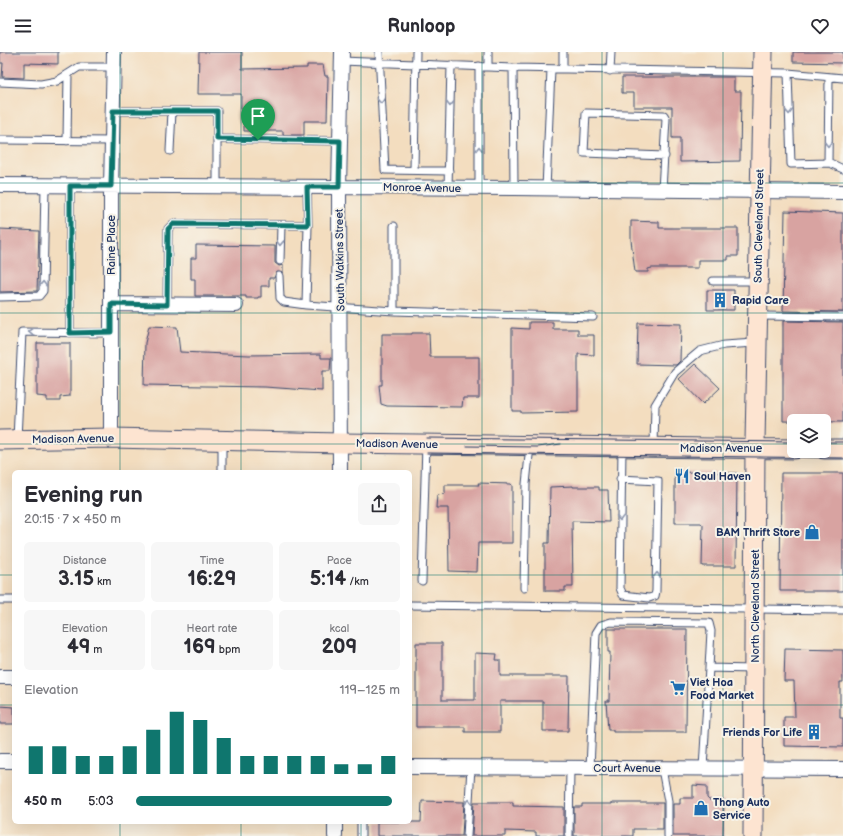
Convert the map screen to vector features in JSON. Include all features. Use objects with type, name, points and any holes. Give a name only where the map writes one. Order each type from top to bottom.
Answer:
[{"type":"street","name":"Raine Place","points":[[111,438],[111,186],[114,52]]},
{"type":"street","name":"South Cleveland Street","points":[[756,449],[759,192],[763,52]]},
{"type":"street","name":"South Watkins Street","points":[[340,470],[339,187],[342,57]]},
{"type":"street","name":"Monroe Avenue","points":[[0,185],[514,188],[843,192]]},
{"type":"street","points":[[111,304],[236,305]]},
{"type":"street","name":"Madison Avenue","points":[[8,440],[111,438],[622,448],[787,449]]},
{"type":"street","name":"North Cleveland Street","points":[[753,836],[756,609],[756,449]]},
{"type":"street","points":[[831,449],[843,450]]},
{"type":"street","points":[[0,677],[12,677]]},
{"type":"street","points":[[0,761],[12,761]]},
{"type":"street","name":"Court Avenue","points":[[412,767],[754,769],[843,768]]},
{"type":"street","points":[[335,824],[335,836]]},
{"type":"lane","points":[[379,52],[385,170],[449,171]]},
{"type":"lane","points":[[414,170],[416,52]]},
{"type":"lane","points":[[488,52],[488,67]]},
{"type":"lane","points":[[563,52],[563,69]]},
{"type":"lane","points":[[610,71],[611,52]]},
{"type":"lane","points":[[342,57],[379,62],[416,64],[610,71],[762,73],[843,78]]},
{"type":"lane","points":[[448,188],[451,65]]},
{"type":"lane","points":[[479,66],[479,188]]},
{"type":"lane","points":[[0,82],[41,84],[57,81],[79,67],[114,67]]},
{"type":"lane","points":[[513,68],[514,188]]},
{"type":"lane","points":[[546,189],[551,69]]},
{"type":"lane","points":[[67,141],[68,74]]},
{"type":"lane","points":[[788,74],[791,164],[828,163],[843,169]]},
{"type":"lane","points":[[828,163],[829,77]]},
{"type":"lane","points":[[113,111],[217,111],[217,187]]},
{"type":"lane","points":[[170,151],[172,111]]},
{"type":"lane","points":[[662,190],[665,156],[666,119],[664,116],[586,113],[584,152],[665,156]]},
{"type":"lane","points":[[217,139],[340,141]]},
{"type":"lane","points":[[0,140],[112,141]]},
{"type":"lane","points":[[0,297],[39,296],[43,291],[45,186]]},
{"type":"lane","points":[[70,186],[70,333]]},
{"type":"lane","points":[[306,305],[308,225],[307,187]]},
{"type":"lane","points":[[167,305],[168,229],[173,224],[308,225]]},
{"type":"lane","points":[[280,261],[281,225]]},
{"type":"lane","points":[[394,226],[394,312]]},
{"type":"lane","points":[[279,276],[280,298],[284,302],[306,305],[394,312],[593,317]]},
{"type":"lane","points":[[713,281],[758,281]]},
{"type":"lane","points":[[758,315],[843,317]]},
{"type":"lane","points":[[8,440],[22,332],[111,332]]},
{"type":"lane","points":[[654,448],[655,405],[675,372],[700,351],[724,345],[758,343]]},
{"type":"lane","points":[[222,440],[222,470]]},
{"type":"lane","points":[[422,581],[426,444]]},
{"type":"lane","points":[[524,588],[526,484],[530,446]]},
{"type":"lane","points":[[620,479],[658,481],[656,591],[655,596],[649,598],[623,595],[620,588],[620,479],[622,448]]},
{"type":"lane","points":[[0,600],[12,600]]},
{"type":"lane","points":[[412,605],[843,610]]},
{"type":"lane","points":[[590,768],[596,633],[601,625],[611,622],[709,623],[711,632],[703,768]]},
{"type":"lane","points":[[709,668],[755,670]]},
{"type":"lane","points":[[467,836],[471,767]]},
{"type":"lane","points":[[569,836],[570,768]]},
{"type":"lane","points":[[662,768],[668,801],[668,836]]},
{"type":"lane","points":[[361,824],[361,836]]},
{"type":"building","points":[[0,52],[58,52],[58,64],[24,63],[24,78],[2,77],[3,63],[0,63]]},
{"type":"building","points":[[199,52],[242,52],[242,69],[307,68],[307,65],[323,65],[325,76],[328,76],[327,121],[304,121],[304,135],[283,135],[283,131],[244,131],[244,109],[241,109],[241,94],[198,94]]},
{"type":"building","points":[[793,52],[843,52],[843,63],[793,62]]},
{"type":"building","points":[[622,77],[734,77],[734,91],[741,91],[740,161],[680,162],[680,138],[672,138],[672,107],[634,107],[634,93],[622,93]]},
{"type":"building","points":[[785,211],[843,213],[843,312],[783,311]]},
{"type":"building","points":[[631,221],[659,222],[659,228],[738,228],[738,256],[728,256],[728,260],[698,260],[698,268],[652,268],[648,269],[648,272],[635,272],[631,240]]},
{"type":"building","points":[[0,229],[39,231],[37,291],[0,292]]},
{"type":"building","points":[[196,245],[275,246],[275,263],[279,266],[283,265],[283,273],[277,272],[274,278],[269,278],[269,286],[261,286],[261,297],[258,298],[246,298],[246,296],[195,296],[195,279],[191,279],[191,258],[196,258]]},
{"type":"building","name":"Rapid Care","points":[[707,290],[734,290],[734,310],[707,310]]},
{"type":"building","points":[[783,321],[843,322],[843,422],[831,422],[831,414],[787,414],[787,421],[783,421]]},
{"type":"building","points":[[529,322],[553,322],[553,329],[578,329],[578,335],[594,335],[594,355],[578,354],[578,412],[521,413],[521,411],[512,411],[512,328],[529,329]]},
{"type":"building","points":[[638,323],[681,324],[680,361],[676,365],[637,364]]},
{"type":"building","points":[[149,326],[177,327],[180,352],[249,355],[321,354],[321,358],[331,358],[330,371],[322,371],[322,391],[265,387],[144,385],[145,343]]},
{"type":"building","points":[[429,333],[430,357],[479,357],[479,398],[463,398],[462,407],[387,406],[381,404],[379,385],[382,385],[382,334]]},
{"type":"building","points":[[37,343],[70,343],[70,396],[60,397],[60,401],[47,401],[47,397],[37,396]]},
{"type":"building","points":[[695,364],[720,388],[703,404],[679,379]]},
{"type":"building","points":[[675,472],[737,473],[736,566],[702,566],[703,525],[701,523],[675,523]]},
{"type":"building","name":"BAM Thrift Store","points":[[781,473],[843,473],[843,591],[780,591]]},
{"type":"building","points":[[478,483],[512,485],[512,543],[478,543],[477,572],[449,571],[448,508],[436,508],[437,495],[445,494],[445,485],[479,485]]},
{"type":"building","points":[[550,487],[599,487],[599,490],[608,490],[609,522],[572,521],[573,587],[565,587],[565,591],[545,591],[545,543],[549,543]]},
{"type":"building","points":[[608,629],[687,629],[686,732],[613,732],[613,730],[608,730],[606,701],[609,701],[610,652],[608,652]]},
{"type":"building","points":[[416,643],[442,643],[442,700],[475,700],[475,653],[497,654],[496,660],[500,660],[500,676],[569,676],[568,731],[543,731],[543,701],[500,701],[500,732],[465,732],[465,727],[416,727]]},
{"type":"building","points":[[785,649],[843,650],[843,682],[840,682],[840,718],[843,718],[843,747],[784,746],[784,717],[795,717],[794,681],[784,681]]},
{"type":"building","points":[[0,706],[12,707],[12,724],[0,724]]},
{"type":"building","points":[[693,785],[707,786],[707,798],[709,800],[724,800],[723,836],[673,836],[673,804],[680,804],[680,798],[693,798]]},
{"type":"building","points":[[422,801],[464,802],[462,836],[377,836],[377,824],[412,824],[412,822],[421,822]]},
{"type":"building","points":[[474,802],[513,802],[513,806],[564,807],[564,836],[536,836],[536,832],[505,831],[505,836],[472,836]]},
{"type":"building","points":[[663,803],[663,829],[633,829],[633,836],[574,836],[574,807],[582,807],[582,804]]},
{"type":"tram line","points":[[427,438],[787,442]]},
{"type":"tram line","points":[[831,442],[843,442]]},
{"type":"tram line","points":[[467,446],[538,447],[561,444]]},
{"type":"tram line","points":[[427,453],[843,458]]},
{"type":"place","name":"Rapid Care","points":[[720,300]]},
{"type":"place","name":"Soul Haven","points":[[682,476]]},
{"type":"place","name":"BAM Thrift Store","points":[[812,532]]},
{"type":"place","name":"Viet Hoa Food Market","points":[[678,688]]},
{"type":"place","name":"Friends For Life","points":[[814,732]]},
{"type":"place","name":"Thong Auto Service","points":[[701,808]]},
{"type":"route","points":[[113,111],[217,111],[217,139],[258,140],[340,141],[339,187],[307,187],[308,225],[173,224],[168,229],[167,305],[111,304],[111,332],[70,333],[70,186],[111,186],[113,111]]}]
